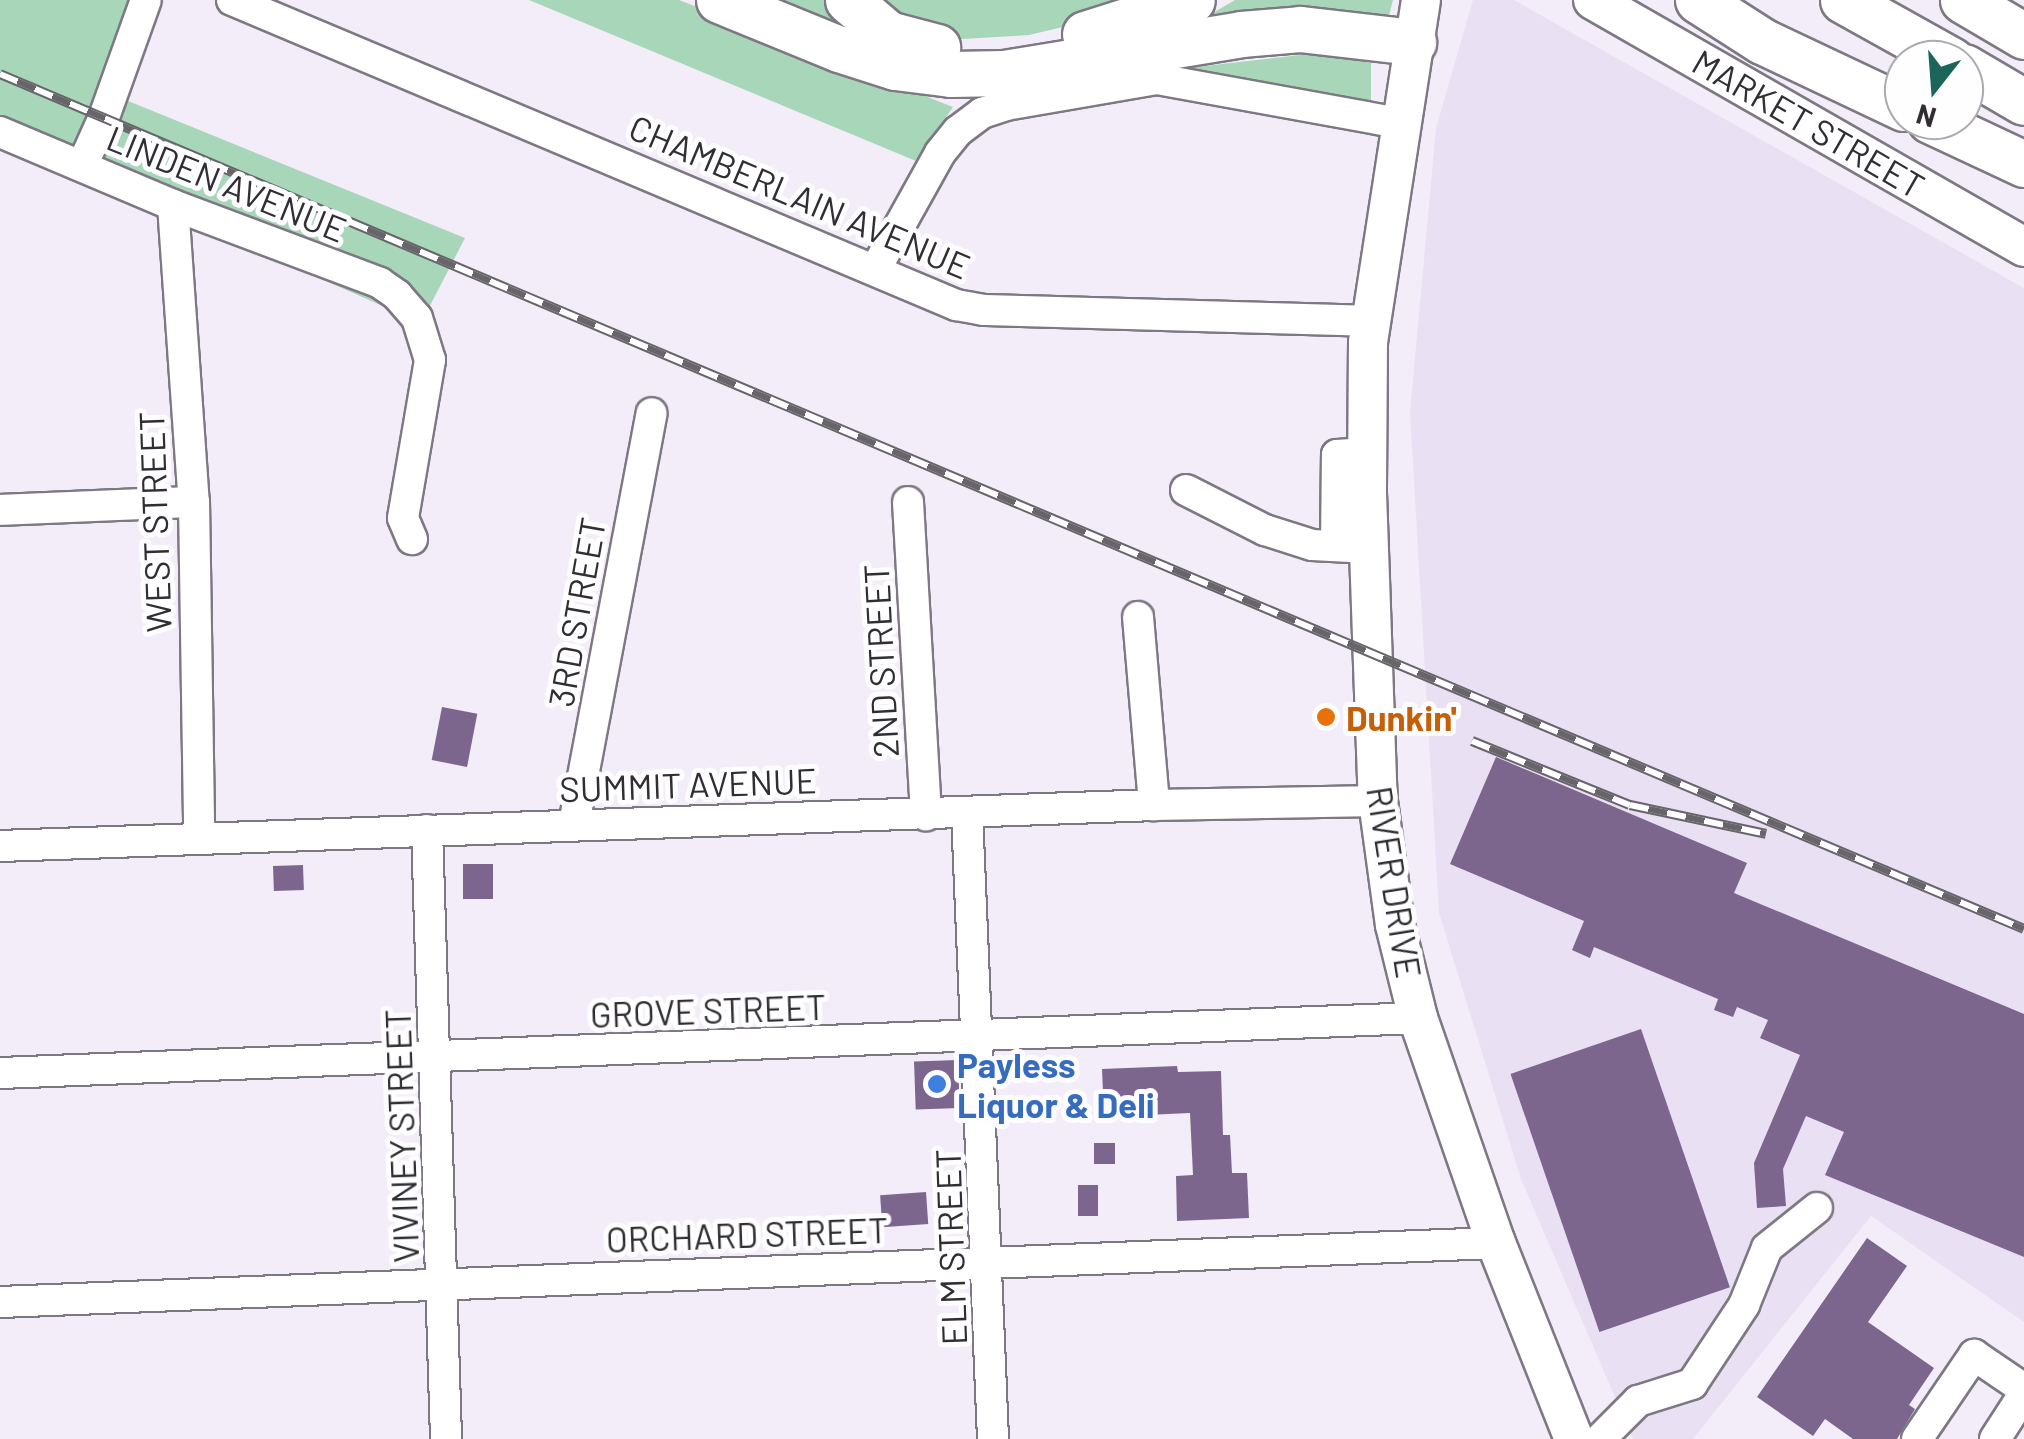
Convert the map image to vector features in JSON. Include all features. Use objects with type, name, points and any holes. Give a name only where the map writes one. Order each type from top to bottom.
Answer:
[{"type":"highway","points":[[719,0],[838,49],[895,67],[951,74],[1004,73],[1241,34],[1417,21]]},
{"type":"highway","points":[[848,0],[872,25],[904,41],[964,49],[1007,48],[1090,33],[1192,0]]},
{"type":"highway","points":[[1698,0],[1762,41],[1884,99]]},
{"type":"highway","points":[[1843,0],[1915,40]]},
{"type":"highway","points":[[1963,0],[2024,36]]},
{"type":"highway","points":[[1984,79],[2024,102]]},
{"type":"highway","points":[[1973,140],[2024,164]]},
{"type":"main road","name":"MARKET STREET","points":[[1593,0],[2024,246]]},
{"type":"main road","name":"RIVER DRIVE","points":[[1417,21],[1369,321],[1366,453],[1352,492],[1352,547],[1378,801],[1395,925],[1418,1018],[1496,1243],[1574,1439]]},
{"type":"street","points":[[82,166],[104,118],[146,0]]},
{"type":"street","name":"CHAMBERLAIN AVENUE","points":[[232,0],[956,305],[983,310],[1369,321]]},
{"type":"street","points":[[874,270],[940,154],[958,131],[982,113],[1006,105],[1156,79],[1400,123]]},
{"type":"street","name":"LINDEN AVENUE","points":[[0,132],[173,205],[380,283],[416,318],[430,360],[403,518],[412,540]]},
{"type":"street","name":"WEST STREET","points":[[173,205],[194,502],[199,837]]},
{"type":"street","name":"3RD STREET","points":[[574,824],[652,413]]},
{"type":"street","points":[[1186,490],[1265,530],[1312,545],[1352,547]]},
{"type":"street","points":[[0,510],[194,502]]},
{"type":"street","name":"2ND STREET","points":[[908,502],[926,815]]},
{"type":"street","points":[[1138,617],[1154,804]]},
{"type":"street","name":"SUMMIT AVENUE","points":[[0,846],[1154,804],[1378,801]]},
{"type":"street","name":"ELM STREET","points":[[968,813],[994,1439]]},
{"type":"street","name":"VIVINEY STREET","points":[[427,830],[446,1439]]},
{"type":"street","name":"GROVE STREET","points":[[0,1073],[1418,1018]]},
{"type":"street","points":[[1600,1439],[1638,1402],[1692,1384],[1744,1305],[1766,1248],[1817,1208]]},
{"type":"street","name":"ORCHARD STREET","points":[[0,1302],[1496,1243]]},
{"type":"street","points":[[1917,1439],[1974,1355],[2024,1392],[1994,1439]]},
{"type":"shaded area","points":[[1473,0],[1514,0],[2024,288],[2024,1322],[1871,1216],[1693,1439],[1633,1439],[1521,1179],[1439,913],[1410,412],[1436,128]]},
{"type":"green space","points":[[0,0],[146,0],[111,94],[465,238],[421,323],[0,137]]},
{"type":"green space","points":[[529,0],[679,0],[953,107],[916,161]]},
{"type":"green space","points":[[735,0],[826,0],[883,56]]},
{"type":"green space","points":[[863,0],[1154,0],[1130,11],[1029,35],[946,40]]},
{"type":"green space","points":[[1235,0],[1393,0],[1387,23],[1182,31]]},
{"type":"green space","points":[[1317,53],[1371,63],[1371,106],[1170,70]]},
{"type":"building","points":[[442,707],[477,714],[467,767],[432,760]]},
{"type":"building","points":[[1496,757],[1747,863],[1734,893],[2024,1014],[2024,1257],[1825,1175],[1844,1132],[1806,1116],[1783,1169],[1786,1206],[1757,1208],[1754,1163],[1800,1055],[1760,1038],[1768,1020],[1737,1007],[1733,1017],[1714,1010],[1718,999],[1594,947],[1590,958],[1572,950],[1584,921],[1450,864]]},
{"type":"building","points":[[463,864],[493,864],[493,899],[463,899]]},
{"type":"building","points":[[303,865],[304,890],[274,891],[273,866]]},
{"type":"building","points":[[1641,1029],[1730,1287],[1599,1332],[1511,1074]]},
{"type":"building","name":"Payless Liquor & Deli","points":[[958,1060],[960,1108],[916,1110],[914,1062]]},
{"type":"building","points":[[1177,1066],[1178,1072],[1221,1071],[1223,1135],[1230,1135],[1232,1173],[1247,1173],[1249,1218],[1177,1221],[1176,1176],[1193,1175],[1190,1113],[1104,1117],[1102,1069]]},
{"type":"building","points":[[1094,1143],[1115,1143],[1115,1164],[1094,1164]]},
{"type":"building","points":[[1078,1185],[1098,1185],[1098,1216],[1078,1216]]},
{"type":"building","points":[[926,1192],[928,1224],[882,1227],[880,1195]]},
{"type":"building","points":[[1867,1238],[1907,1266],[1868,1322],[1934,1368],[1909,1405],[1915,1409],[1897,1439],[1853,1439],[1825,1419],[1813,1436],[1757,1397]]},
{"type":"railway","points":[[0,74],[2024,929]]},
{"type":"railway","points":[[1472,741],[1630,805],[1766,834]]},
{"type":"place","name":"Dunkin'","points":[[1326,717]]},
{"type":"place","name":"Payless Liquor & Deli","points":[[937,1084]]}]
